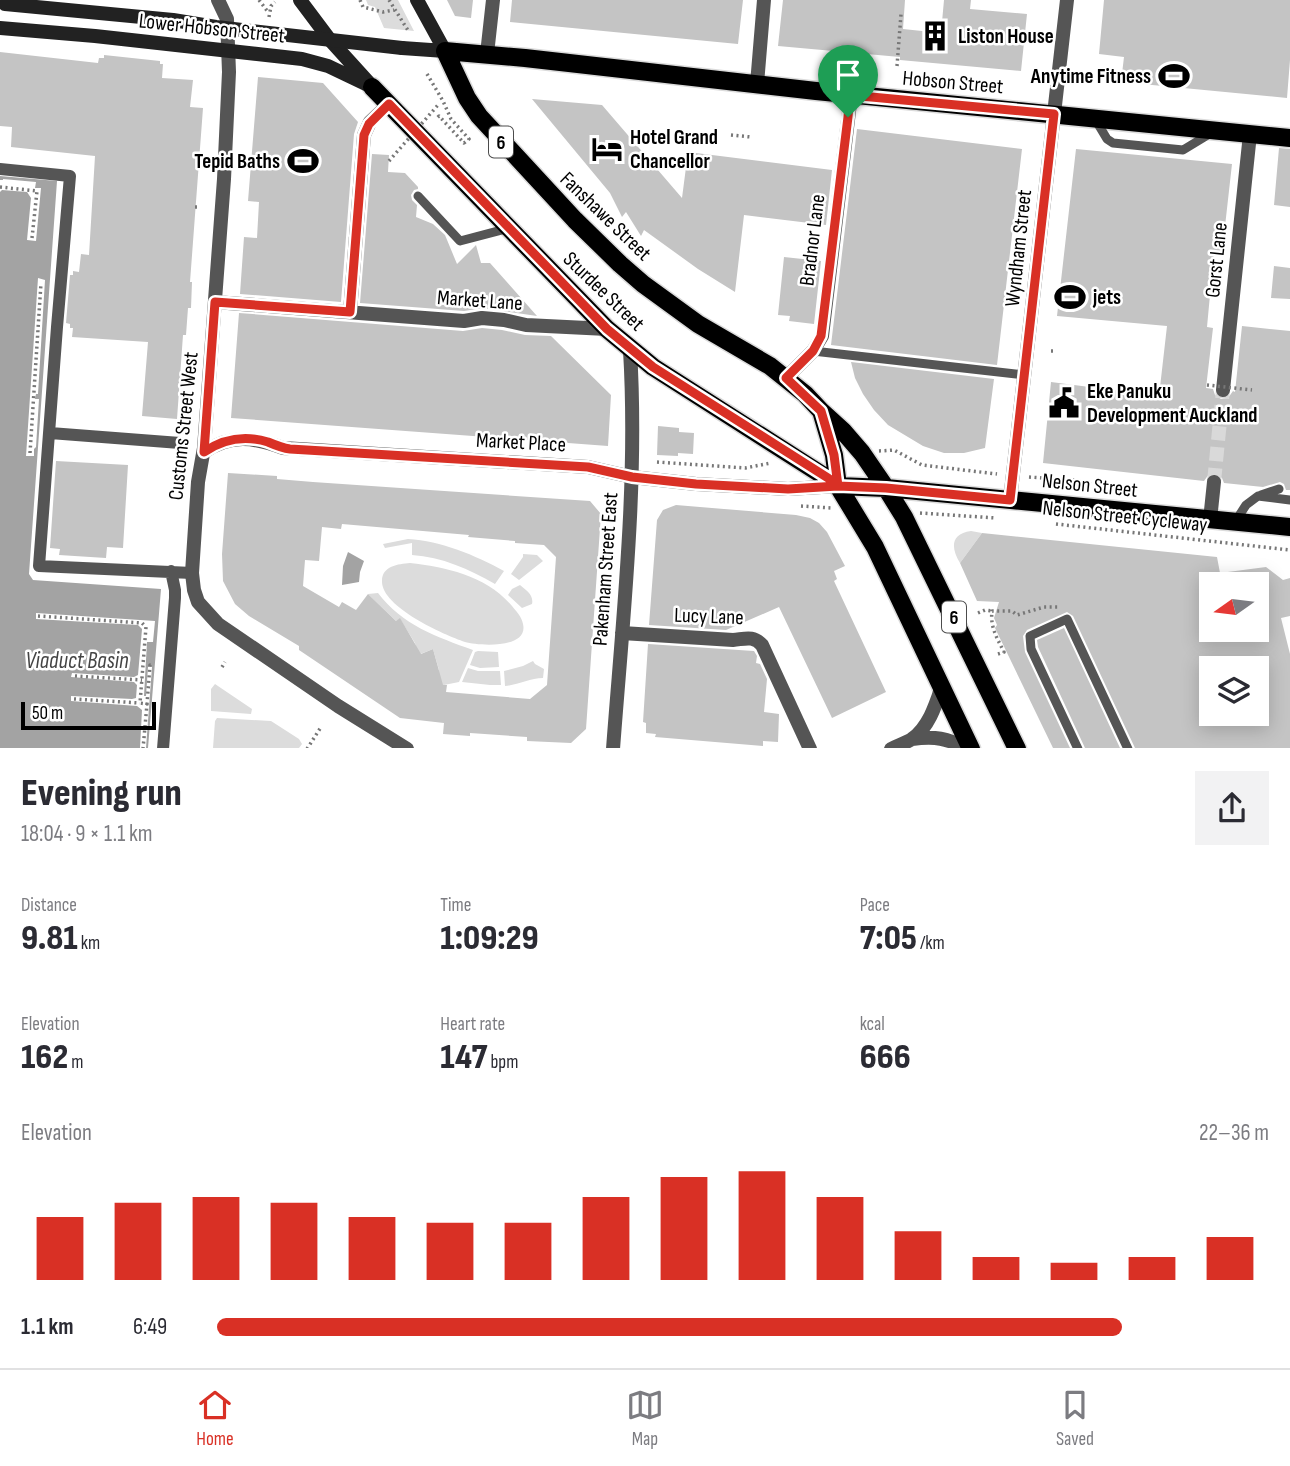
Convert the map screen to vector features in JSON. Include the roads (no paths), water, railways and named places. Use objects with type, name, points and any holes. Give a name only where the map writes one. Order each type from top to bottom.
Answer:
[{"type":"main road","points":[[300,0],[330,40],[372,87]]},
{"type":"main road","name":"Fanshawe Street","points":[[417,0],[467,98],[484,124],[575,220],[643,284],[698,324],[786,378],[849,438],[886,488],[915,538],[1017,748]]},
{"type":"main road","name":"Lower Hobson Street","points":[[2,4],[173,20],[445,51]]},
{"type":"main road","name":"Lower Hobson Street","points":[[0,28],[277,55],[316,62],[372,87]]},
{"type":"main road","name":"Hobson Street","points":[[445,51],[850,95],[1290,138]]},
{"type":"main road","name":"Sturdee Street","points":[[372,87],[630,350],[838,486]]},
{"type":"main road","name":"6","points":[[821,411],[834,455],[838,486],[876,547],[969,748]]},
{"type":"main road","name":"Nelson Street","points":[[838,486],[886,488],[1290,527]]},
{"type":"street","name":"Customs Street West","points":[[218,0],[227,19],[229,76],[204,452],[198,482],[192,573],[194,590],[198,603],[218,624],[338,706],[407,748]]},
{"type":"street","points":[[487,54],[493,0]]},
{"type":"street","points":[[757,85],[764,0]]},
{"type":"street","name":"Wyndham Street","points":[[1010,500],[1067,0]]},
{"type":"street","name":"Bradnor Lane","points":[[786,378],[813,351],[821,336],[850,95]]},
{"type":"street","points":[[350,312],[364,135],[369,124],[389,104]]},
{"type":"street","name":"Gorst Lane","points":[[1223,390],[1250,134]]},
{"type":"street","points":[[0,169],[70,176],[39,566],[192,573]]},
{"type":"street","name":"Market Lane","points":[[215,302],[464,321],[482,318],[526,325],[607,329]]},
{"type":"street","name":"Pakenham Street East","points":[[612,748],[632,477],[633,404],[630,350]]},
{"type":"street","points":[[50,433],[180,443]]},
{"type":"street","name":"Market Place","points":[[204,452],[224,441],[250,439],[290,449],[588,467],[632,477],[696,484],[779,489],[838,486]]},
{"type":"street","points":[[1210,520],[1214,482]]},
{"type":"street","points":[[163,748],[175,598],[171,571]]},
{"type":"street","name":"Lucy Lane","points":[[622,633],[756,639],[762,645],[810,748]]},
{"type":"street","points":[[912,739],[932,714],[942,686]]},
{"type":"street","points":[[891,748],[912,739],[930,737],[942,738],[969,748]]},
{"type":"lane","points":[[418,196],[460,241],[509,229]]},
{"type":"lane","points":[[813,351],[1024,376]]},
{"type":"lane","points":[[1235,522],[1246,505],[1258,496],[1279,489]]},
{"type":"lane","points":[[1258,496],[1290,499]]},
{"type":"lane","points":[[1078,748],[1031,649],[1030,636],[1067,619],[1128,748]]},
{"type":"water","name":"Viaduct Basin","points":[[0,176],[57,181],[29,574],[33,580],[161,589],[148,748],[0,748]]},
{"type":"water","points":[[348,552],[364,561],[359,582],[342,585],[343,566]]},
{"type":"tunnel","points":[[1214,482],[1223,390]]},
{"type":"place","name":"Liston House","points":[[935,36]]},
{"type":"place","name":"Anytime Fitness","points":[[1174,76]]},
{"type":"place","name":"Hotel Grand Chancellor","points":[[607,149]]},
{"type":"place","name":"Tepid Baths","points":[[303,161]]},
{"type":"place","name":"jets","points":[[1070,297]]},
{"type":"place","name":"Eke Panuku Development Auckland","points":[[1064,403]]}]
